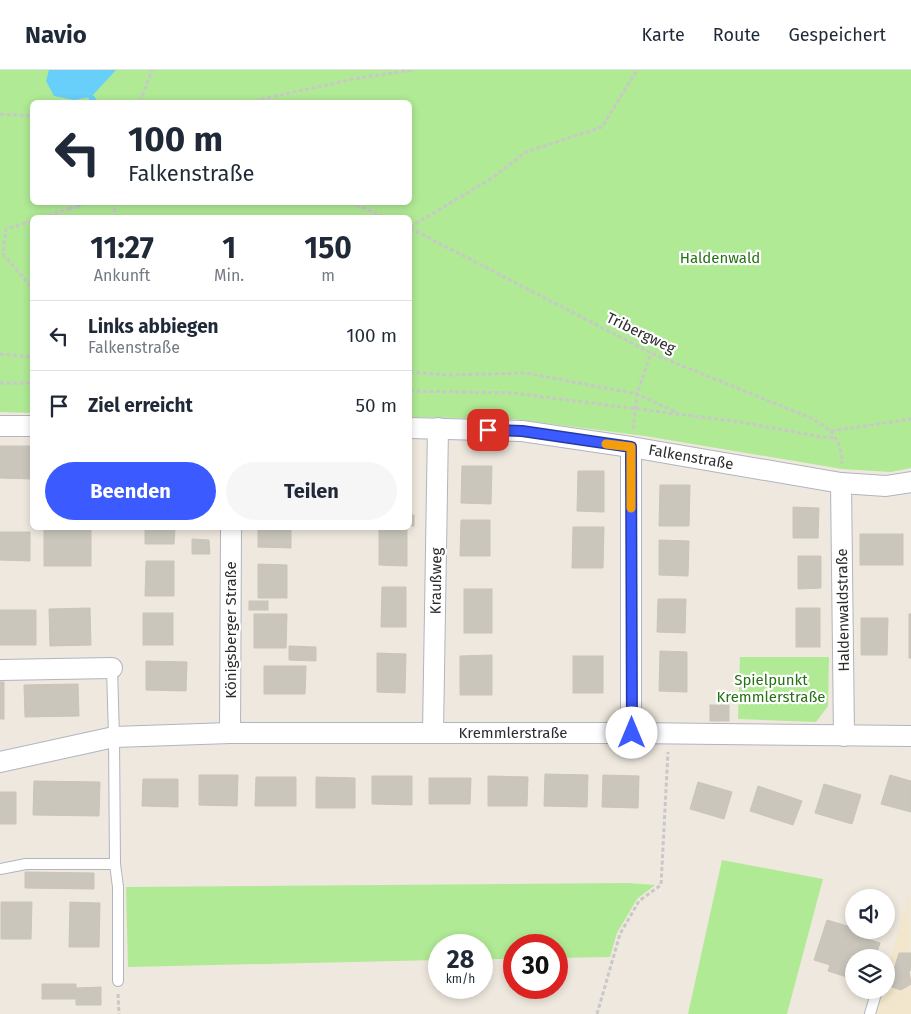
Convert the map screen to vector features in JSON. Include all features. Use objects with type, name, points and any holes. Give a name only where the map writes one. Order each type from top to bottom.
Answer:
[{"type":"street","points":[[0,426],[30,426]]},
{"type":"street","name":"Falkenstraße","points":[[412,428],[522,431],[842,476],[886,486],[911,482]]},
{"type":"street","name":"Kraußweg","points":[[433,733],[438,428]]},
{"type":"street","points":[[631,447],[632,733]]},
{"type":"street","name":"Haldenwaldstraße","points":[[842,476],[844,736]]},
{"type":"street","name":"Königsberger Straße","points":[[230,733],[231,530]]},
{"type":"street","points":[[0,670],[112,668]]},
{"type":"street","name":"Kremmlerstraße","points":[[0,762],[114,737],[230,733],[669,733],[911,736]]},
{"type":"lane","points":[[112,668],[115,864],[118,888],[118,980]]},
{"type":"lane","points":[[0,869],[26,864],[115,864]]},
{"type":"lane","points":[[870,1014],[874,999]]},
{"type":"path","points":[[141,100],[152,70]]},
{"type":"path","points":[[257,100],[354,79],[412,70]]},
{"type":"path","points":[[412,226],[492,178],[526,152],[602,127],[637,70]]},
{"type":"path","points":[[0,114],[30,116]]},
{"type":"path","points":[[68,209],[70,205]]},
{"type":"path","points":[[51,215],[81,205]]},
{"type":"path","points":[[357,205],[379,215]]},
{"type":"path","points":[[30,222],[6,229],[3,254],[30,286]]},
{"type":"path","name":"Tribergweg","points":[[412,228],[651,353],[783,405],[811,418],[830,431],[836,438],[841,455],[842,476]]},
{"type":"path","points":[[631,447],[637,394],[651,353]]},
{"type":"path","points":[[0,354],[30,357]]},
{"type":"path","points":[[412,372],[449,375],[526,373],[637,394],[681,415]]},
{"type":"path","points":[[0,383],[30,384]]},
{"type":"path","points":[[412,391],[513,394],[740,422],[836,438]]},
{"type":"path","points":[[830,431],[911,419]]},
{"type":"path","points":[[597,1014],[620,934],[640,901],[661,885],[669,733]]},
{"type":"path","points":[[118,980],[119,1014]]},
{"type":"shaded area","points":[[910,892],[911,1014],[875,1014],[879,999],[895,999],[894,949]]},
{"type":"green space","name":"Haldenwald","points":[[0,70],[911,70],[911,468],[891,472],[842,469],[645,436],[513,419],[412,417],[412,215],[30,215],[30,413],[0,412]]},
{"type":"green space","name":"Spielpunkt Kremmlerstraße","points":[[740,657],[829,657],[828,706],[816,722],[738,719]]},
{"type":"green space","points":[[722,860],[823,879],[787,1014],[688,1014]]},
{"type":"green space","points":[[628,883],[655,885],[637,899],[617,933],[610,957],[568,958],[568,934],[503,934],[503,959],[493,959],[493,934],[428,934],[428,960],[128,967],[126,887]]},
{"type":"water","points":[[49,70],[116,70],[91,97],[74,100],[54,96],[46,81]]},
{"type":"building","points":[[0,446],[30,446],[30,479],[0,478]]},
{"type":"building","points":[[462,466],[492,466],[491,504],[461,503]]},
{"type":"building","points":[[578,471],[604,471],[604,512],[577,511]]},
{"type":"building","points":[[660,485],[690,485],[689,526],[659,526]]},
{"type":"building","points":[[793,507],[819,508],[818,538],[793,538]]},
{"type":"building","points":[[412,515],[414,515],[414,526],[412,526]]},
{"type":"building","points":[[461,520],[490,520],[490,556],[460,556]]},
{"type":"building","points":[[573,527],[604,527],[603,568],[572,568]]},
{"type":"building","points":[[44,530],[91,530],[91,566],[44,566]]},
{"type":"building","points":[[145,530],[175,530],[174,544],[145,544]]},
{"type":"building","points":[[258,530],[291,530],[291,548],[258,547]]},
{"type":"building","points":[[379,530],[407,530],[407,566],[379,565]]},
{"type":"building","points":[[0,532],[30,532],[30,561],[0,560]]},
{"type":"building","points":[[860,534],[903,534],[903,565],[860,565]]},
{"type":"building","points":[[192,539],[209,540],[210,554],[192,554]]},
{"type":"building","points":[[659,540],[689,541],[688,576],[659,575]]},
{"type":"building","points":[[798,556],[821,556],[821,588],[798,589]]},
{"type":"building","points":[[146,561],[174,561],[174,596],[145,596]]},
{"type":"building","points":[[258,564],[287,565],[287,598],[258,598]]},
{"type":"building","points":[[382,587],[406,587],[406,627],[381,627]]},
{"type":"building","points":[[464,589],[492,589],[492,633],[464,633]]},
{"type":"building","points":[[658,599],[686,599],[685,633],[657,632]]},
{"type":"building","points":[[249,601],[268,601],[268,610],[249,610]]},
{"type":"building","points":[[90,608],[91,645],[50,646],[49,609]]},
{"type":"building","points":[[796,608],[820,608],[820,647],[796,647]]},
{"type":"building","points":[[0,610],[36,610],[36,645],[0,645]]},
{"type":"building","points":[[143,613],[173,613],[173,645],[143,645]]},
{"type":"building","points":[[254,614],[287,614],[286,648],[254,648]]},
{"type":"building","points":[[909,614],[911,614],[911,658],[909,658]]},
{"type":"building","points":[[861,618],[888,618],[887,655],[861,655]]},
{"type":"building","points":[[289,646],[316,647],[316,661],[289,660]]},
{"type":"building","points":[[660,651],[687,652],[687,692],[659,691]]},
{"type":"building","points":[[377,653],[406,654],[405,693],[377,692]]},
{"type":"building","points":[[492,655],[492,695],[460,695],[460,656]]},
{"type":"building","points":[[573,656],[603,656],[603,693],[573,693]]},
{"type":"building","points":[[146,661],[187,662],[186,691],[146,690]]},
{"type":"building","points":[[264,666],[306,666],[305,694],[264,694]]},
{"type":"building","points":[[0,682],[4,682],[4,719],[0,719]]},
{"type":"building","points":[[78,684],[79,716],[25,717],[24,685]]},
{"type":"building","points":[[710,705],[729,705],[729,721],[710,721]]},
{"type":"building","points":[[545,774],[588,775],[587,807],[544,806]]},
{"type":"building","points":[[199,775],[238,775],[237,806],[199,805]]},
{"type":"building","points":[[603,775],[639,776],[638,808],[602,807]]},
{"type":"building","points":[[890,775],[911,781],[911,812],[881,804]]},
{"type":"building","points":[[372,776],[412,776],[412,805],[372,804]]},
{"type":"building","points":[[488,776],[528,777],[527,806],[488,806]]},
{"type":"building","points":[[256,777],[296,777],[296,806],[255,806]]},
{"type":"building","points":[[316,777],[355,778],[355,808],[316,808]]},
{"type":"building","points":[[429,778],[471,778],[470,804],[429,804]]},
{"type":"building","points":[[143,779],[178,779],[178,807],[142,806]]},
{"type":"building","points":[[34,781],[100,782],[99,816],[33,815]]},
{"type":"building","points":[[698,782],[732,792],[724,819],[690,809]]},
{"type":"building","points":[[824,784],[861,795],[852,824],[815,813]]},
{"type":"building","points":[[758,786],[802,801],[793,825],[750,811]]},
{"type":"building","points":[[0,792],[16,792],[16,824],[0,824]]},
{"type":"building","points":[[25,872],[94,873],[94,889],[25,888]]},
{"type":"building","points":[[1,902],[32,902],[31,939],[1,939]]},
{"type":"building","points":[[70,902],[100,903],[99,947],[69,947]]},
{"type":"building","points":[[827,920],[845,925],[845,939],[867,939],[880,943],[878,949],[845,949],[845,976],[828,971],[830,965],[814,960]]},
{"type":"building","points":[[899,953],[911,953],[911,970],[909,971],[911,984],[901,990],[895,988],[895,966]]},
{"type":"building","points":[[42,984],[76,984],[76,988],[101,987],[101,1005],[76,1005],[76,999],[42,999]]},
{"type":"slow traffic","points":[[606,444],[631,447],[631,508]]},
{"type":"route","points":[[488,430],[522,431],[631,447],[632,733]]}]
